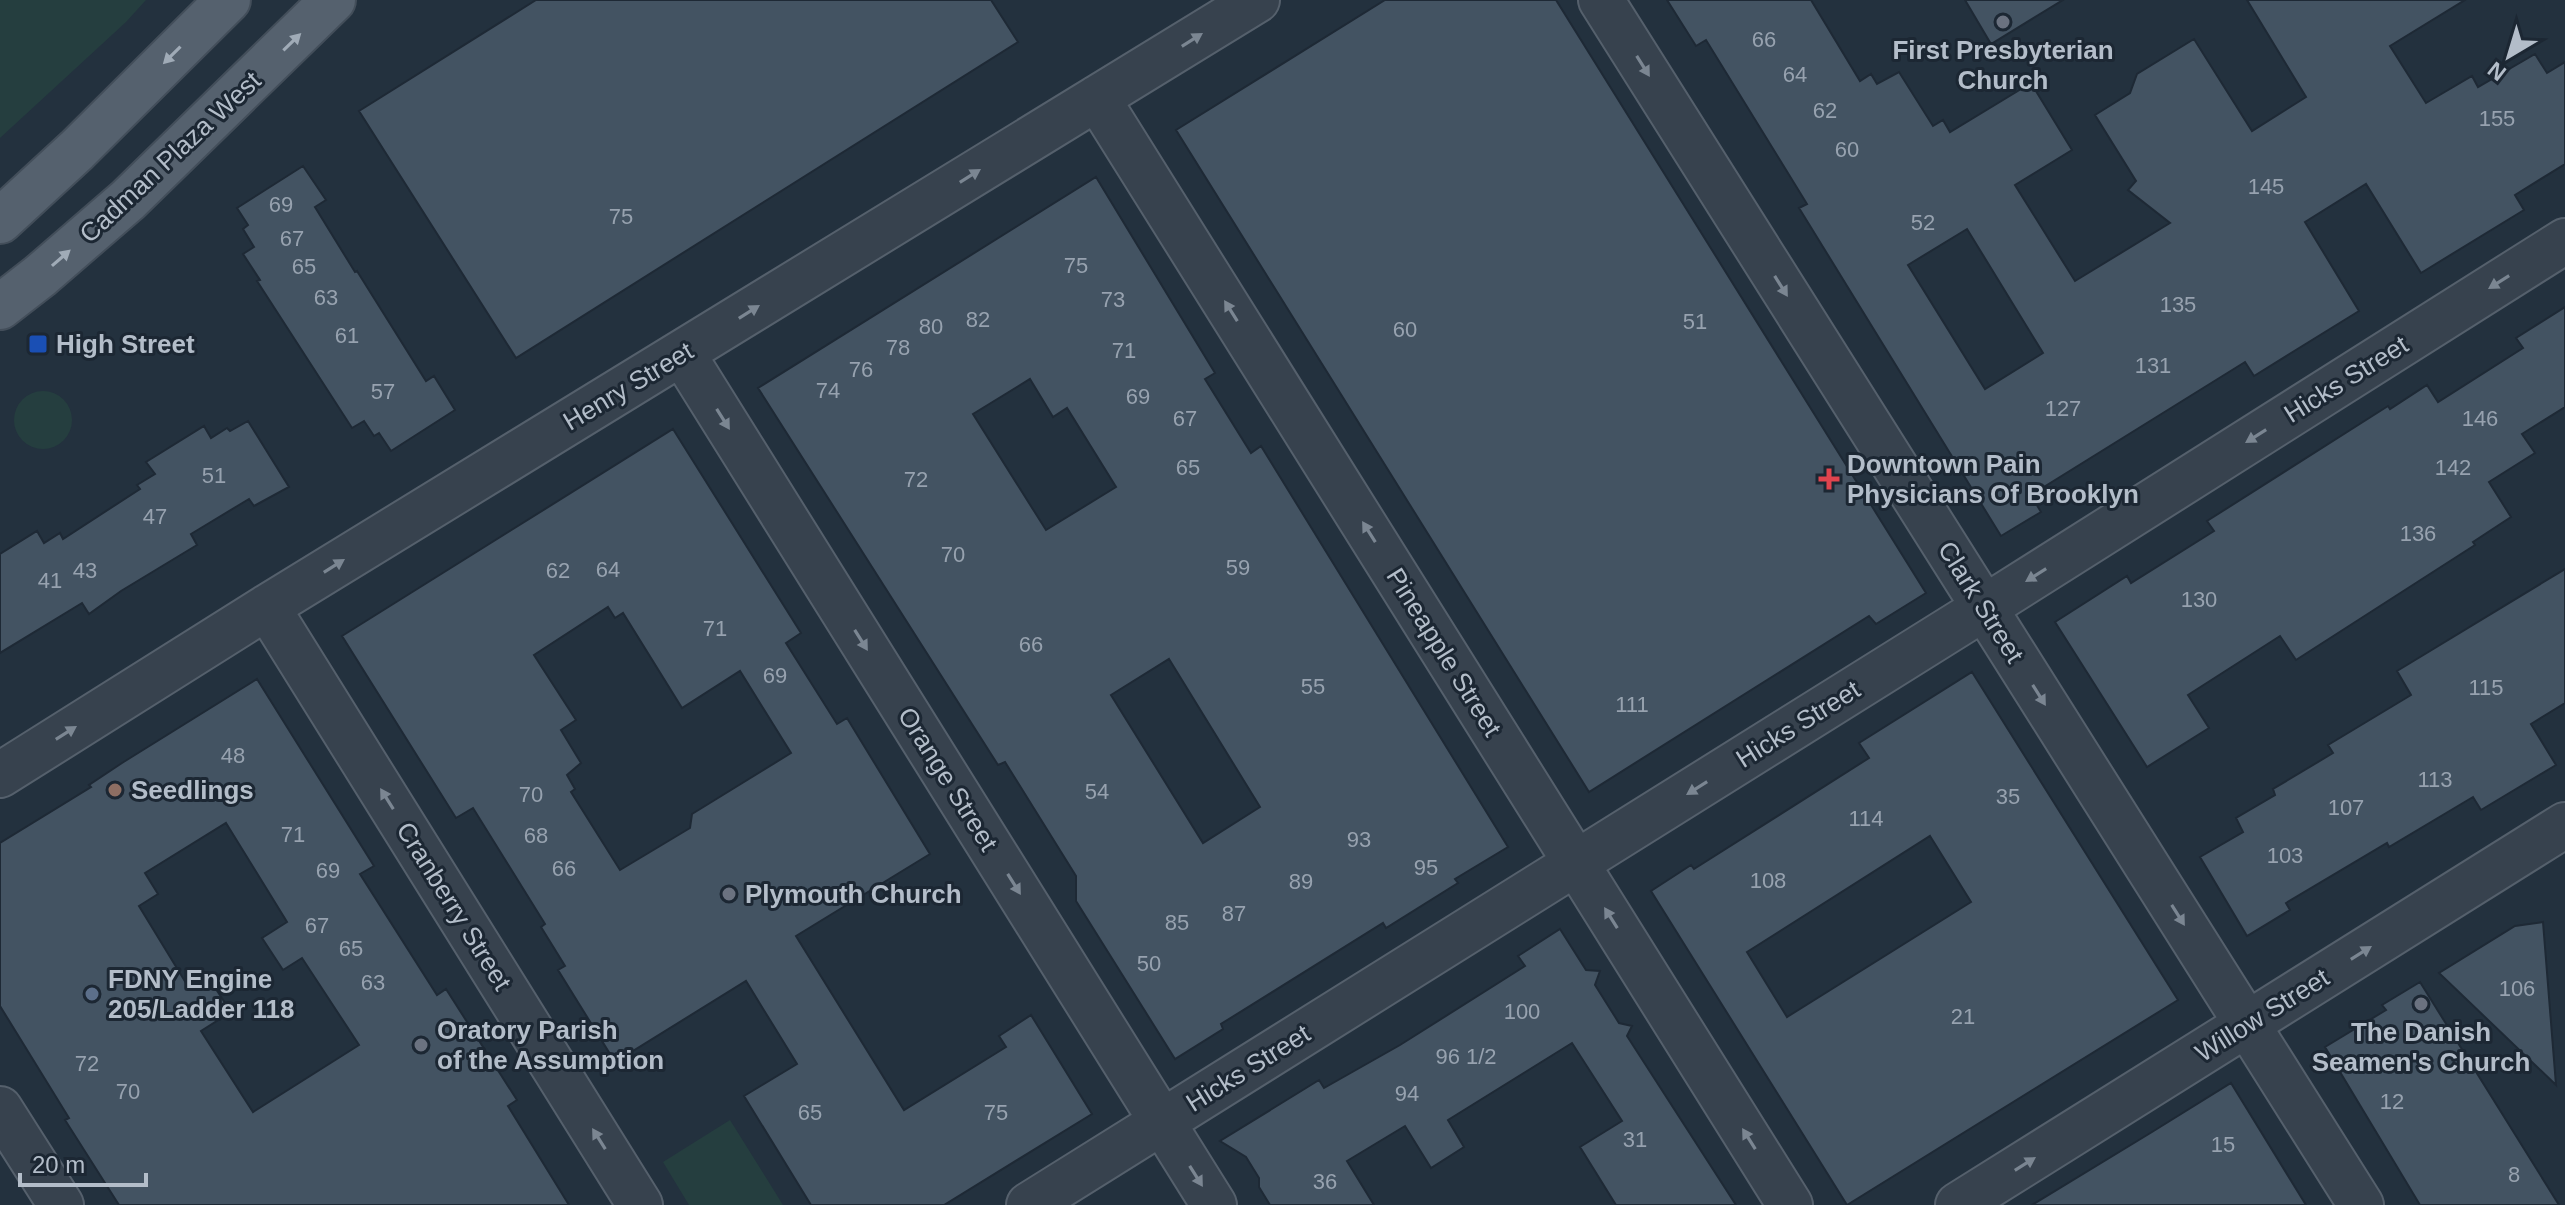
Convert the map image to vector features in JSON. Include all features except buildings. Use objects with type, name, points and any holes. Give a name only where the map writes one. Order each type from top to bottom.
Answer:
[{"type":"main road","points":[[0,221],[77,150],[228,0]]},
{"type":"main road","name":"Cadman Plaza West","points":[[0,307],[128,200],[333,0]]},
{"type":"street","name":"Henry Street","points":[[0,775],[267,607],[1257,0]]},
{"type":"street","name":"Clark Street","points":[[1601,0],[2361,1205]]},
{"type":"street","name":"Pineapple Street","points":[[1097,98],[1790,1205]]},
{"type":"street","name":"Hicks Street","points":[[1029,1205],[2565,241]]},
{"type":"street","name":"Orange Street","points":[[682,353],[1214,1205]]},
{"type":"street","name":"Cranberry Street","points":[[267,607],[640,1205]]},
{"type":"street","name":"Willow Street","points":[[1958,1205],[2565,825]]},
{"type":"street","points":[[0,1109],[61,1205]]},
{"type":"green space","points":[[0,0],[146,0],[0,138]]},
{"type":"green space","points":[[43,391],[54,393],[63,400],[70,409],[70,431],[63,440],[54,447],[43,449],[32,447],[23,440],[16,431],[14,420],[16,409],[23,400],[32,393]]},
{"type":"green space","points":[[730,1120],[783,1205],[689,1205],[663,1162]]},
{"type":"place","name":"First Presbyterian Church","points":[[2003,22]]},
{"type":"place","name":"High Street","points":[[38,344]]},
{"type":"place","name":"Downtown Pain Physicians Of Brooklyn","points":[[1829,479]]},
{"type":"place","name":"Seedlings","points":[[115,790]]},
{"type":"place","name":"Plymouth Church","points":[[729,894]]},
{"type":"place","name":"FDNY Engine 205/Ladder 118","points":[[92,994]]},
{"type":"place","name":"The Danish Seamen's Church","points":[[2421,1004]]},
{"type":"place","name":"Oratory Parish of the Assumption","points":[[421,1045]]}]
